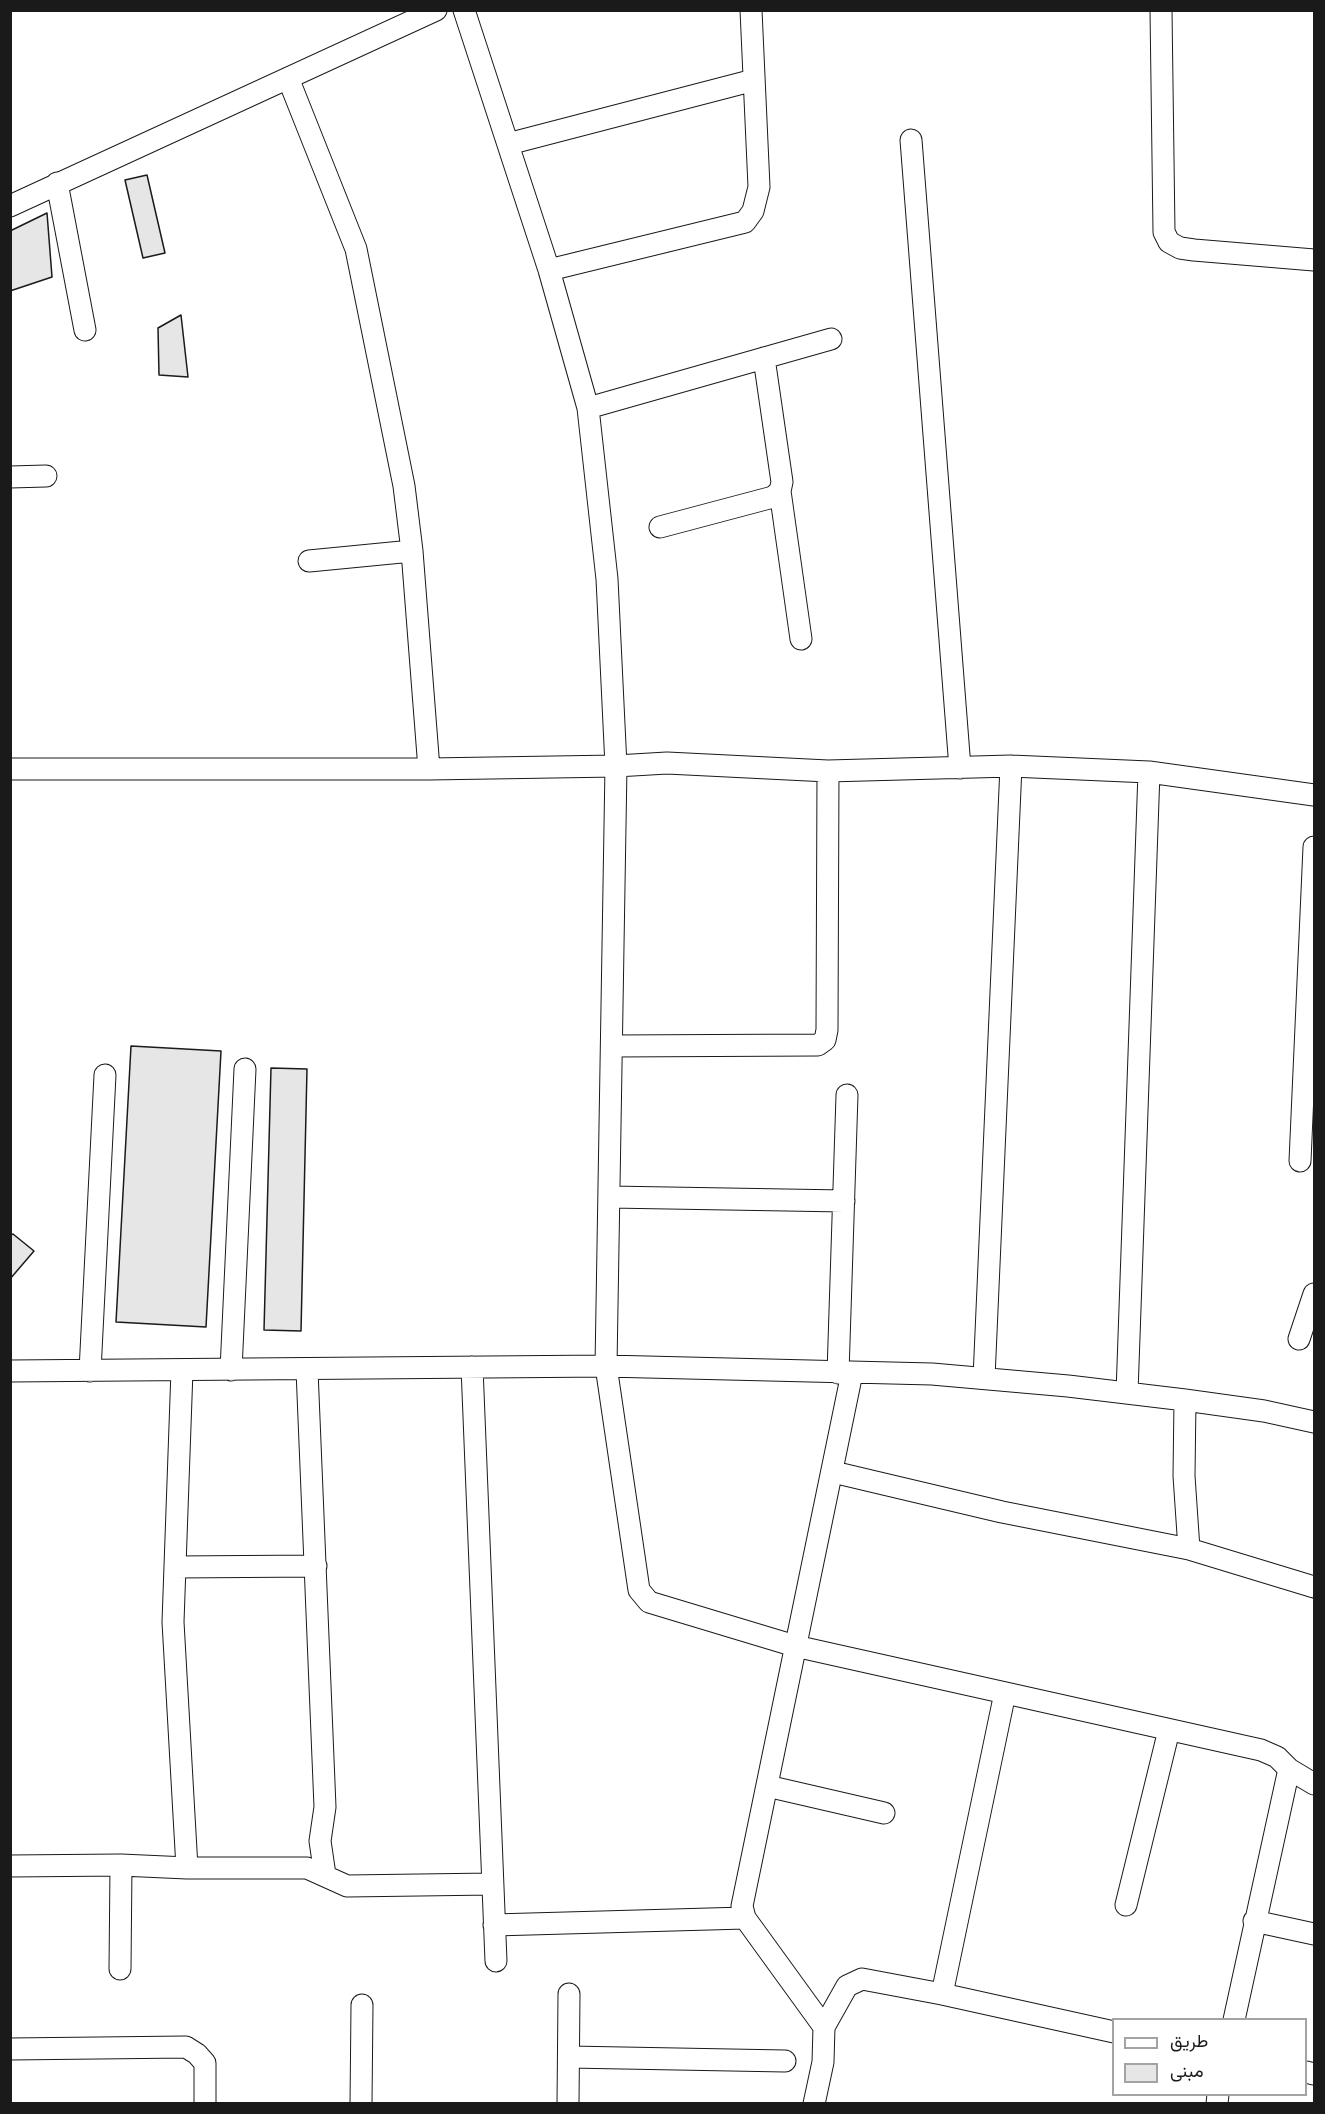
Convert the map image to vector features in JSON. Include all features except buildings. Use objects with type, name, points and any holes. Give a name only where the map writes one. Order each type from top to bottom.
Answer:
[{"type":"street","points":[[10,206],[436,10]]},
{"type":"street","points":[[464,10],[549,270],[588,408],[608,579],[616,766],[606,1366],[639,1590],[649,1602],[795,1646],[1261,1750],[1277,1757],[1289,1769],[1314,1784]]},
{"type":"street","points":[[549,270],[745,222],[753,212],[759,187],[751,10]]},
{"type":"street","points":[[1161,10],[1164,232],[1168,242],[1180,248],[1194,250],[1314,260]]},
{"type":"street","points":[[288,78],[356,249],[404,486],[412,551],[429,770]]},
{"type":"street","points":[[508,144],[754,80]]},
{"type":"street","points":[[911,140],[960,768]]},
{"type":"street","points":[[57,183],[85,330]]},
{"type":"street","points":[[588,408],[831,339]]},
{"type":"street","points":[[764,358],[801,639]]},
{"type":"street","points":[[10,477],[46,476]]},
{"type":"street","points":[[660,527],[773,497],[780,491]]},
{"type":"street","points":[[309,561],[412,551]]},
{"type":"street","points":[[10,769],[429,770],[667,763],[828,771],[1011,766],[1149,772],[1314,795]]},
{"type":"street","points":[[984,1378],[1011,766]]},
{"type":"street","points":[[612,1046],[818,1044],[825,1040],[828,1018],[828,771]]},
{"type":"street","points":[[1127,1393],[1149,772]]},
{"type":"street","points":[[1300,1161],[1314,847]]},
{"type":"street","points":[[231,1370],[245,1069]]},
{"type":"street","points":[[90,1371],[105,1074]]},
{"type":"street","points":[[824,2027],[745,1918],[742,1906],[833,1472],[845,1373],[844,1201],[847,1095]]},
{"type":"street","points":[[610,1197],[844,1201]]},
{"type":"street","points":[[1299,1339],[1314,1294]]},
{"type":"street","points":[[10,1371],[606,1366],[932,1374],[1185,1400],[1264,1411],[1314,1422]]},
{"type":"street","points":[[472,1367],[496,1961]]},
{"type":"street","points":[[182,1370],[173,1622],[186,1868]]},
{"type":"street","points":[[307,1370],[325,1807],[320,1841],[325,1875]]},
{"type":"street","points":[[1185,1400],[1184,1476],[1189,1549]]},
{"type":"street","points":[[833,1472],[1002,1512],[1189,1549],[1314,1587]]},
{"type":"street","points":[[175,1567],[316,1566]]},
{"type":"street","points":[[942,1994],[1005,1693]]},
{"type":"street","points":[[1126,1905],[1169,1730]]},
{"type":"street","points":[[1233,2018],[1289,1769]]},
{"type":"street","points":[[766,1786],[884,1813]]},
{"type":"street","points":[[120,1969],[121,1865]]},
{"type":"street","points":[[10,1866],[307,1868],[347,1886],[492,1884]]},
{"type":"street","points":[[494,1925],[745,1918]]},
{"type":"street","points":[[1254,1922],[1314,1934]]},
{"type":"street","points":[[814,2103],[823,2062],[824,2027],[847,1986],[862,1979],[942,1994],[1112,2032]]},
{"type":"street","points":[[568,2103],[569,1994]]},
{"type":"street","points":[[361,2103],[362,2005]]},
{"type":"street","points":[[10,2049],[186,2048],[197,2054],[205,2063],[206,2103]]},
{"type":"street","points":[[569,2057],[785,2061]]}]
